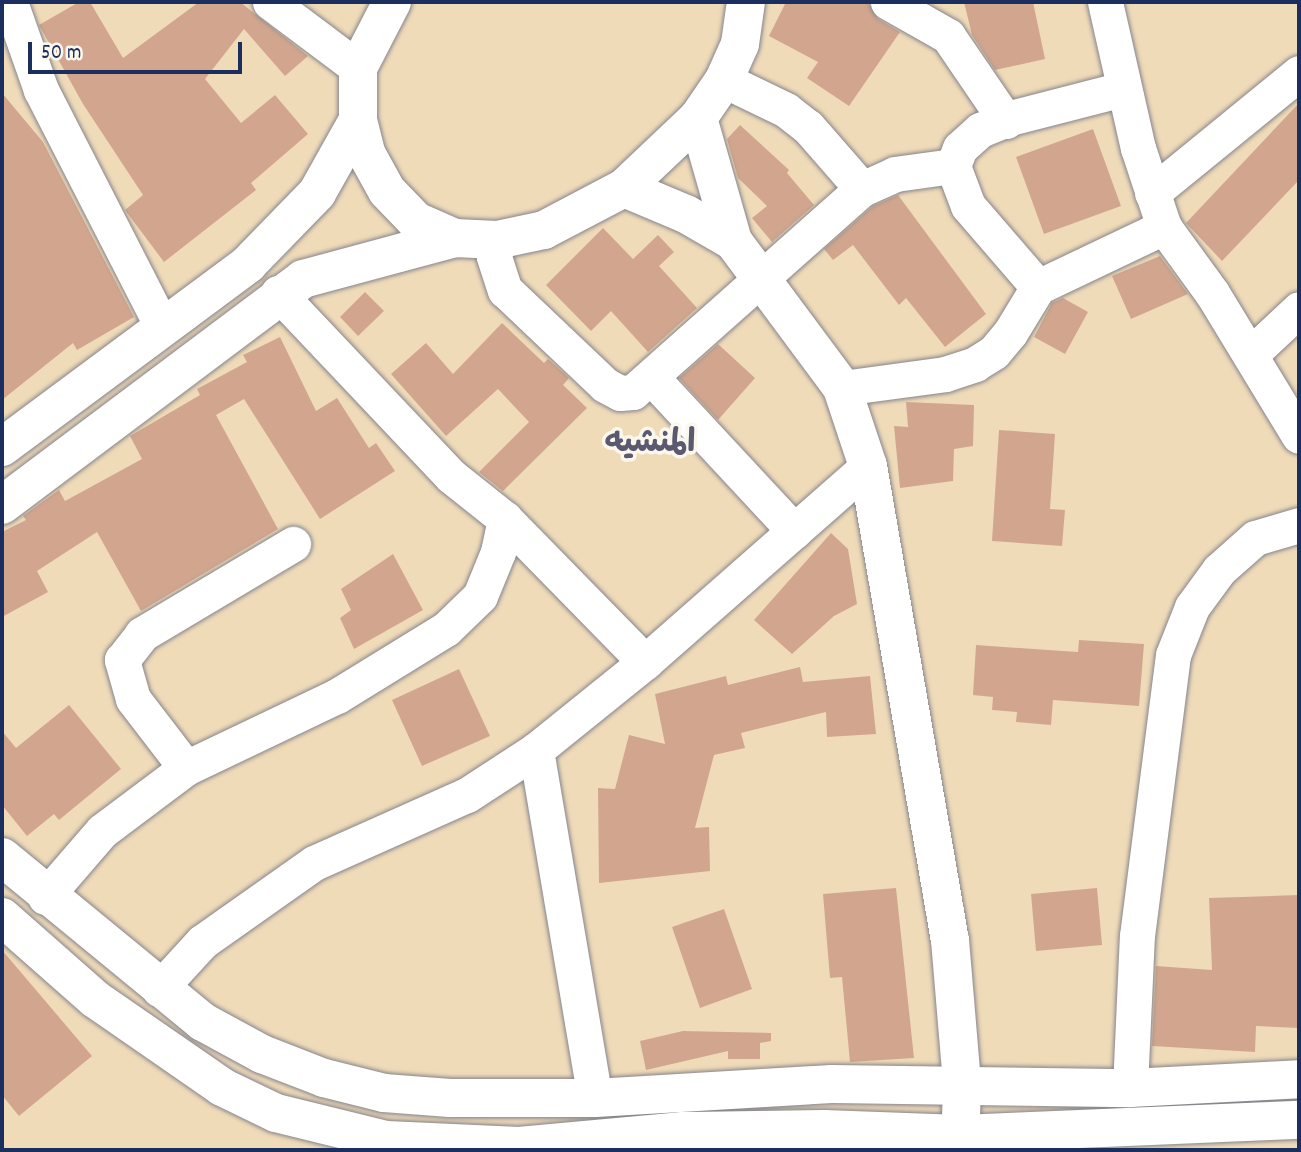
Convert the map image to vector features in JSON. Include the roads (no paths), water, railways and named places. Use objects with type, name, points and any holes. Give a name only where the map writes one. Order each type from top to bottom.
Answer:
[{"type":"main road","points":[[391,2],[358,68],[358,120],[366,153],[387,191],[416,221],[455,238]]},
{"type":"main road","points":[[2,505],[278,293],[318,272],[455,238],[497,240],[544,230],[624,188],[698,118],[724,80],[740,44],[746,2]]},
{"type":"main road","points":[[698,118],[733,241],[842,388],[868,466],[950,940],[962,1084],[961,1142]]},
{"type":"main road","points":[[2,447],[161,325],[248,264],[317,193],[358,120]]},
{"type":"main road","points":[[624,188],[686,214],[733,241]]},
{"type":"main road","points":[[2,858],[45,897],[203,1022],[262,1054],[336,1081],[384,1093],[450,1098],[595,1098],[832,1084],[1130,1088],[1299,1079]]},
{"type":"main road","points":[[3,919],[95,999],[176,1059],[276,1113],[328,1129],[386,1140],[519,1146],[683,1131],[824,1129],[961,1142],[1299,1120]]},
{"type":"street","points":[[270,2],[358,68]]},
{"type":"street","points":[[888,2],[948,36],[1006,121]]},
{"type":"street","points":[[1105,2],[1123,89],[1164,227],[1250,355],[1299,436]]},
{"type":"street","points":[[16,5],[41,90],[161,325]]},
{"type":"street","points":[[1152,193],[1299,74]]},
{"type":"street","points":[[724,80],[786,110],[808,127],[862,189]]},
{"type":"street","points":[[1038,288],[968,206],[953,166],[960,148],[980,130],[1050,105],[1123,89]]},
{"type":"street","points":[[497,240],[494,257],[505,290],[605,385],[621,393],[633,392],[652,378],[760,277],[862,189],[895,174],[953,166]]},
{"type":"street","points":[[842,388],[945,374],[975,364],[994,352],[1010,333],[1038,288],[1164,227]]},
{"type":"street","points":[[278,293],[451,476],[505,519],[645,662]]},
{"type":"street","points":[[1250,355],[1299,309]]},
{"type":"street","points":[[652,378],[794,531]]},
{"type":"street","points":[[159,989],[218,929],[314,863],[467,795],[536,750],[645,662],[868,466]]},
{"type":"street","points":[[45,897],[102,831],[186,768],[337,696],[446,629],[480,596],[498,552],[505,519]]},
{"type":"street","points":[[1130,1088],[1137,936],[1173,655],[1192,607],[1220,570],[1255,538],[1299,525]]},
{"type":"street","points":[[186,768],[134,699],[122,660],[142,634],[293,544]]},
{"type":"street","points":[[536,750],[595,1098]]},
{"type":"district","name":"المنشيه","points":[[650,445]]}]
